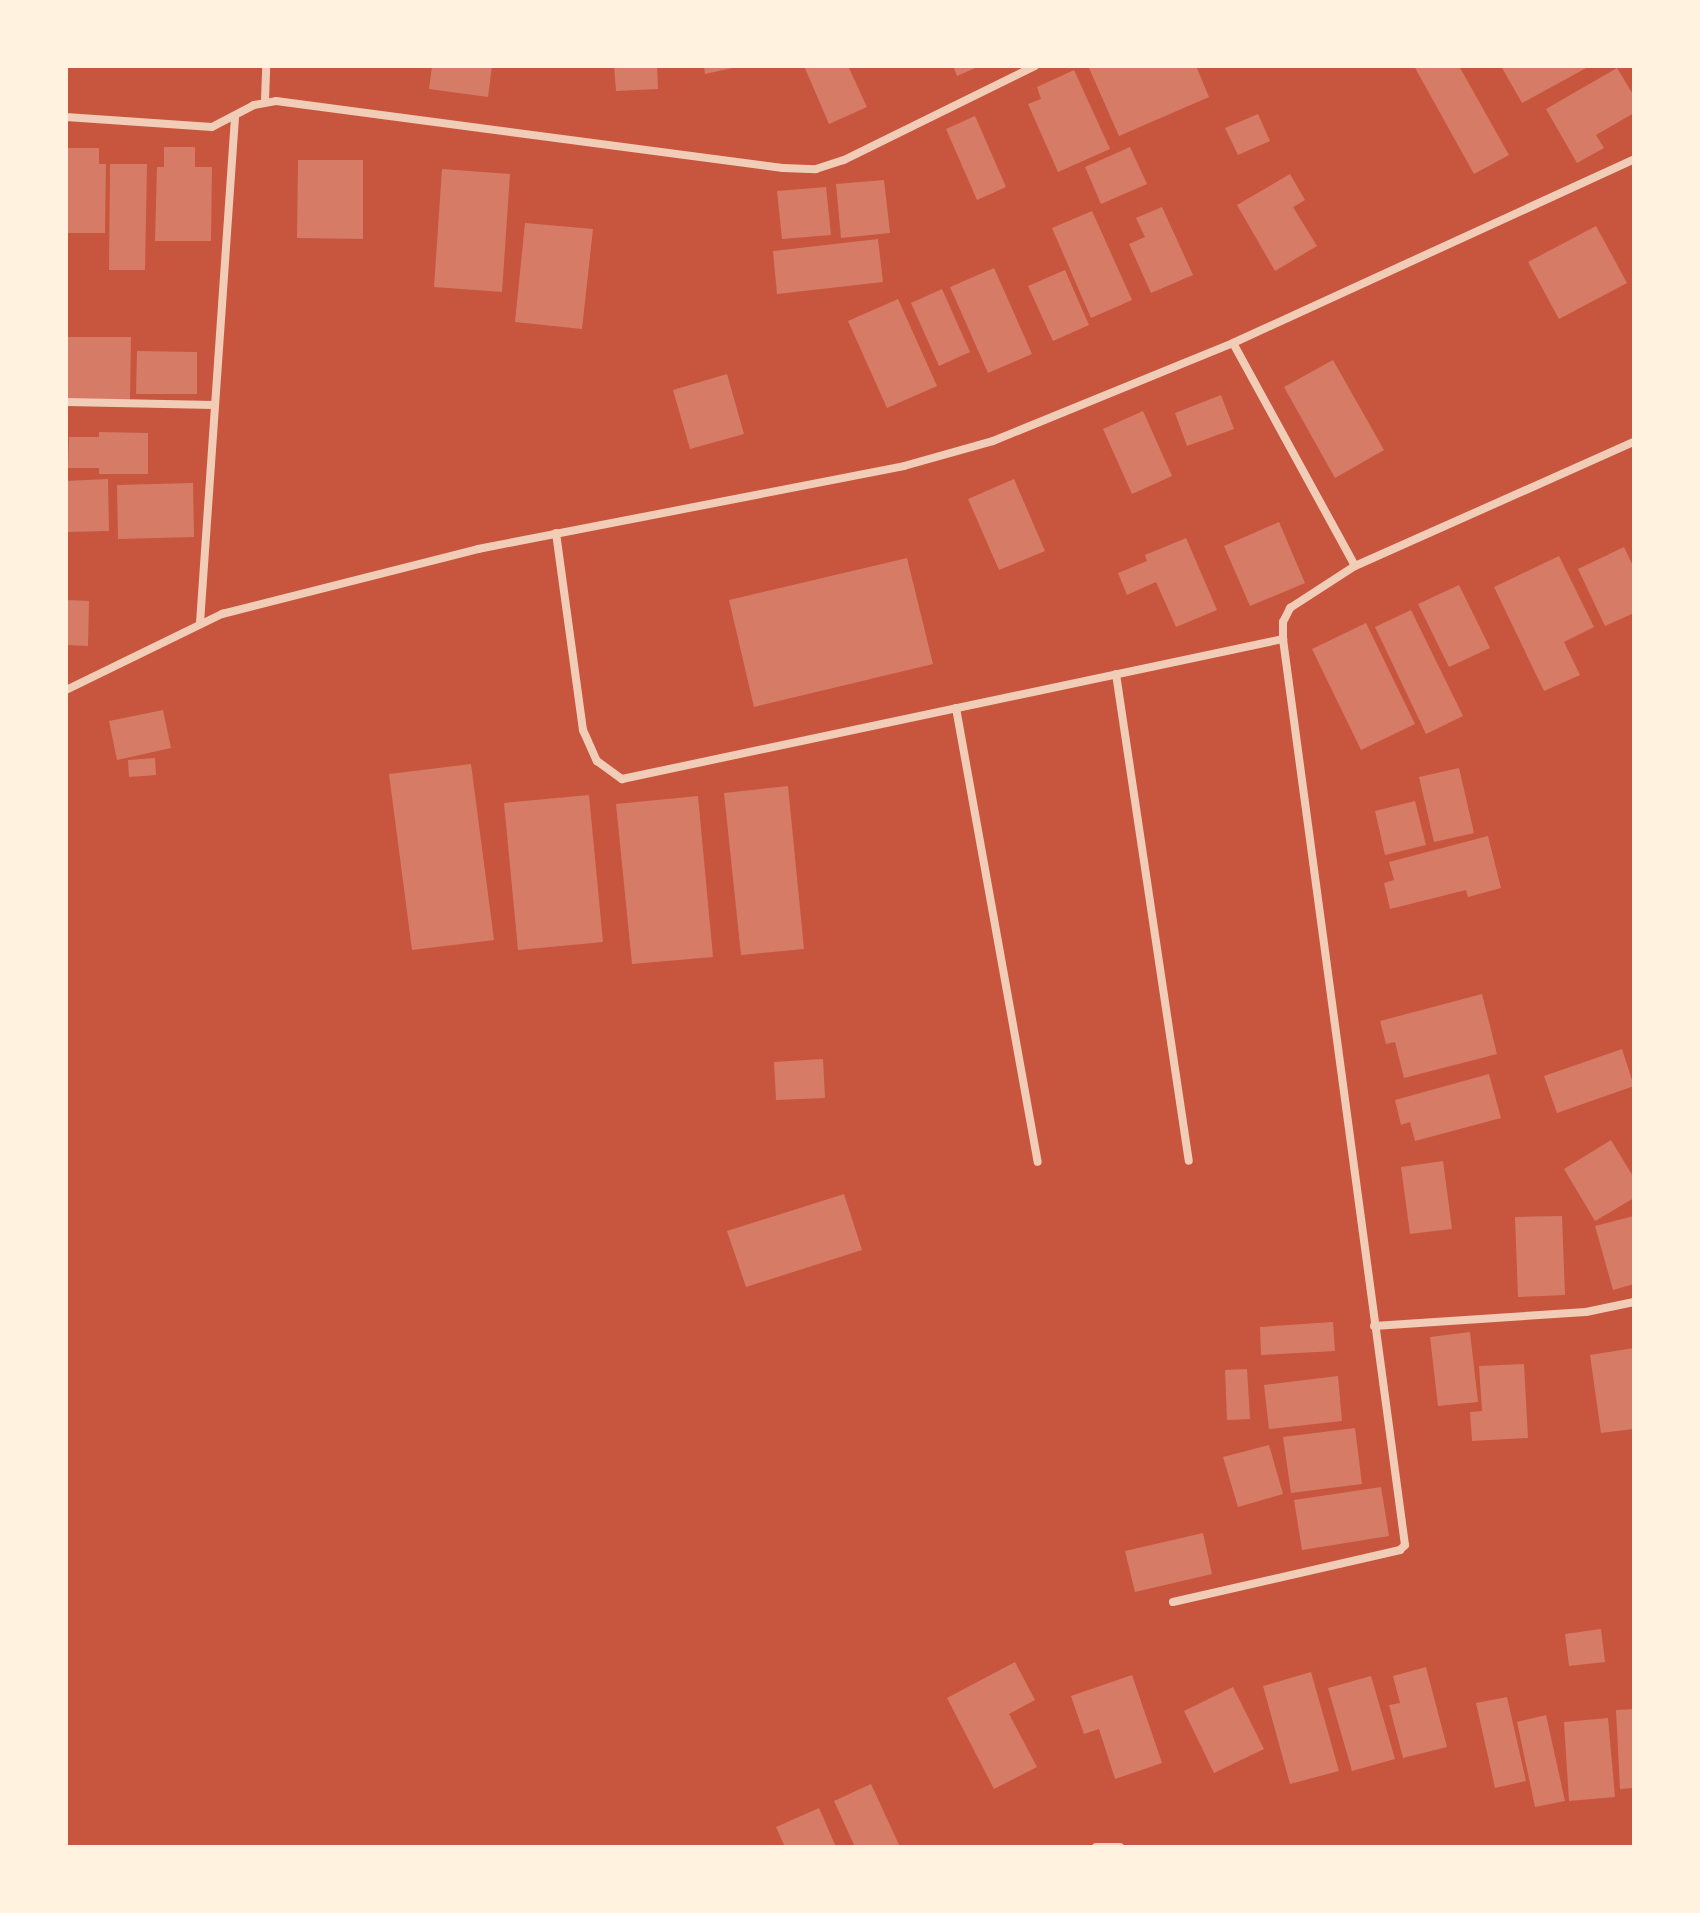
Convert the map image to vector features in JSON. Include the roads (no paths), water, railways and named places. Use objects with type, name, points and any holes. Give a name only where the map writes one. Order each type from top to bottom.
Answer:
[{"type":"street","points":[[265,101],[266,66]]},
{"type":"street","points":[[66,117],[212,127],[265,101],[783,168],[816,169],[844,160],[1035,66]]},
{"type":"street","points":[[200,623],[235,117]]},
{"type":"street","points":[[66,690],[200,623],[478,549],[904,466],[993,441],[1233,343],[1634,159]]},
{"type":"street","points":[[1233,343],[1355,566]]},
{"type":"street","points":[[66,402],[214,405]]},
{"type":"street","points":[[1173,1602],[1404,1548],[1283,622],[1290,608],[1355,566],[1634,442]]},
{"type":"street","points":[[556,533],[583,730],[597,761],[622,779],[1283,639]]},
{"type":"street","points":[[1116,674],[1189,1161]]},
{"type":"street","points":[[956,708],[1038,1162]]},
{"type":"street","points":[[1374,1326],[1586,1312],[1634,1302]]},
{"type":"street","points":[[1096,1847],[1120,1847]]}]
